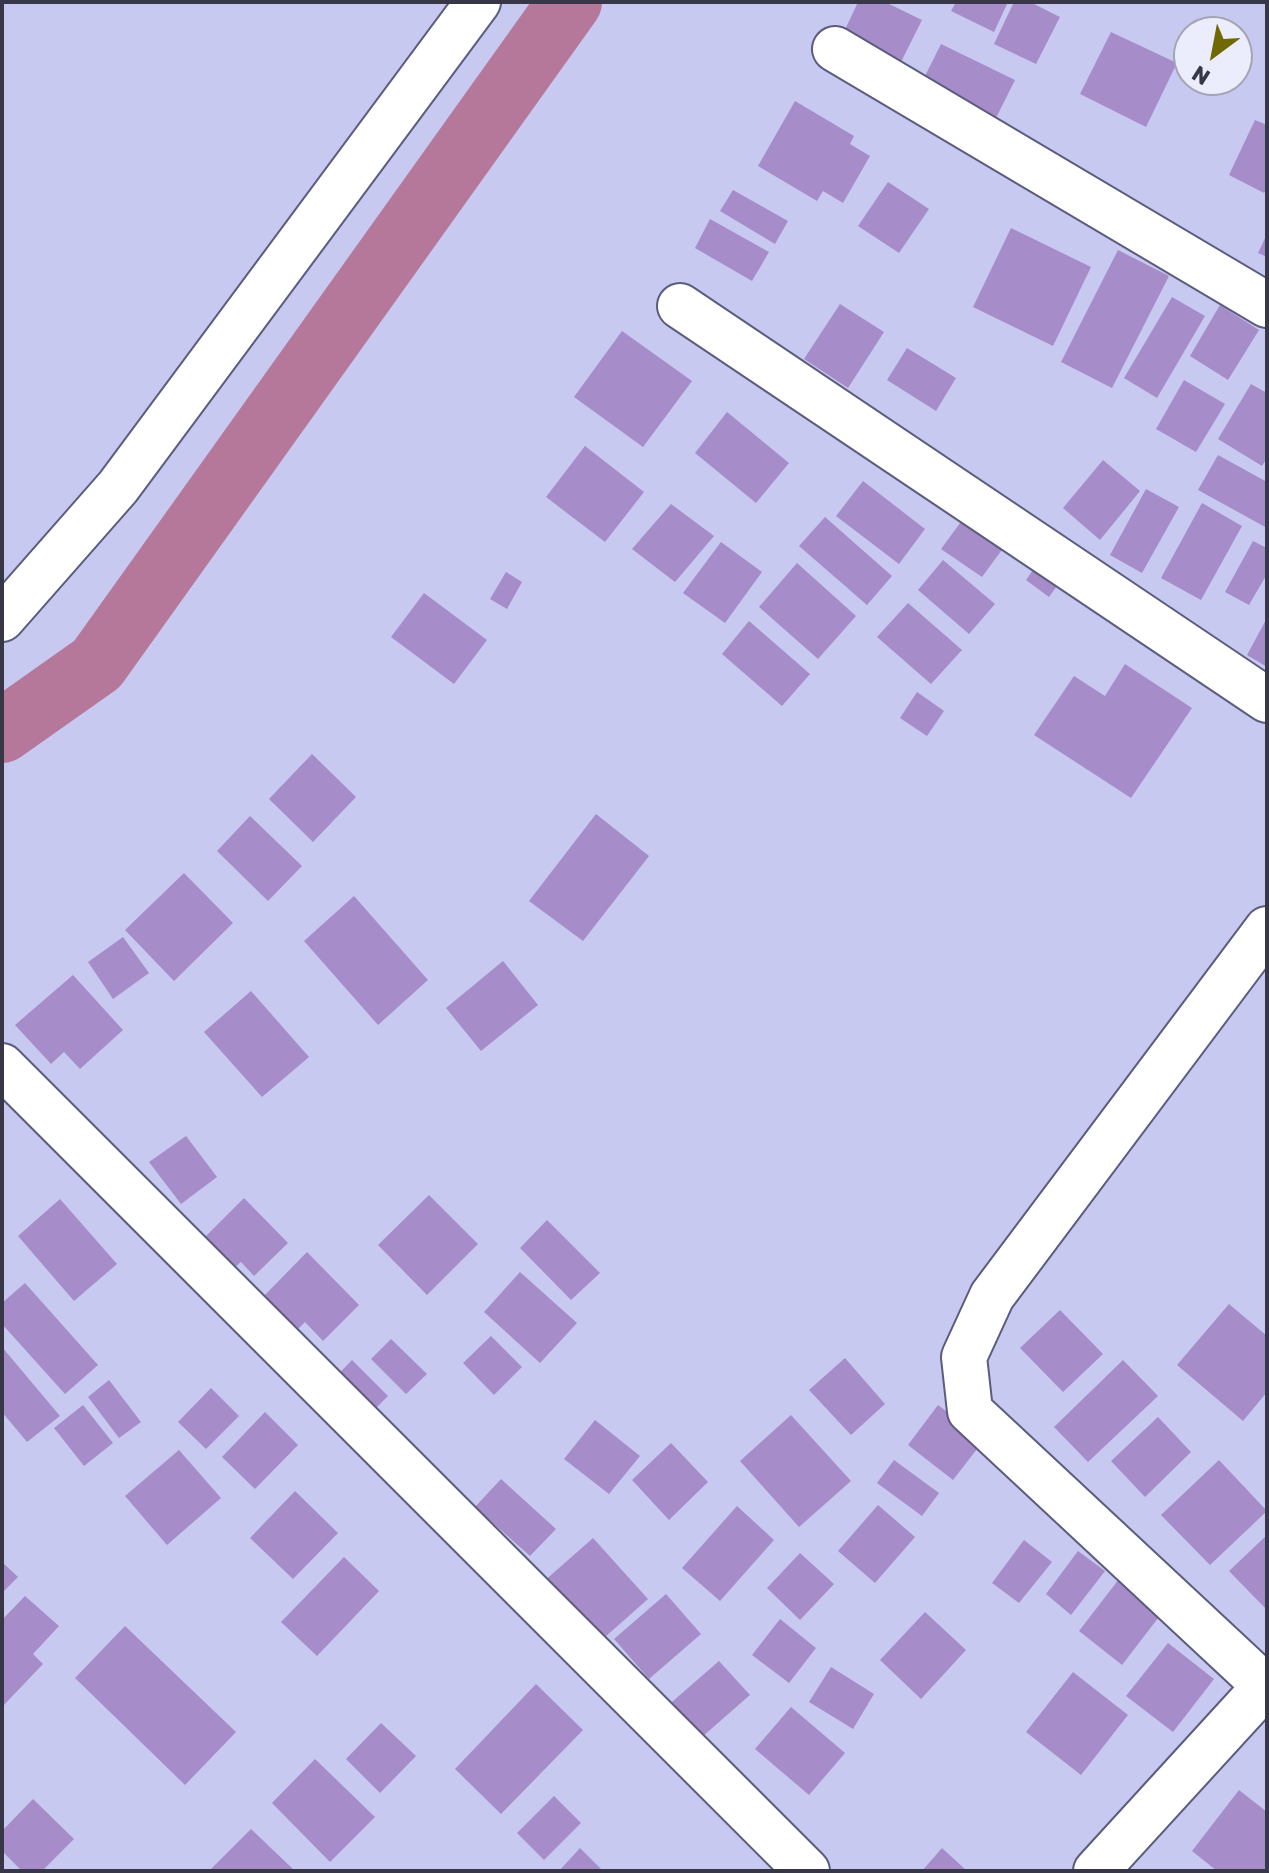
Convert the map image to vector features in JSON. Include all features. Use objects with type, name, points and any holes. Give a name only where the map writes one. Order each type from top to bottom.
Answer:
[{"type":"street","points":[[2,619],[118,487],[478,2]]},
{"type":"street","points":[[835,49],[1267,305]]},
{"type":"street","points":[[680,306],[1267,700]]},
{"type":"street","points":[[1096,1871],[1266,1685],[970,1411],[964,1357],[992,1296],[1267,929]]},
{"type":"street","points":[[2,1066],[807,1871]]},
{"type":"building","points":[[858,2],[885,2],[922,20],[900,64],[842,36]]},
{"type":"building","points":[[956,2],[1008,2],[994,32],[951,11]]},
{"type":"building","points":[[1014,2],[1030,2],[1060,17],[1036,64],[994,44]]},
{"type":"building","points":[[1111,32],[1173,61],[1173,71],[1146,127],[1080,94]]},
{"type":"building","points":[[941,44],[1015,80],[994,122],[920,86]]},
{"type":"building","points":[[795,101],[854,136],[850,144],[870,156],[843,203],[823,191],[817,201],[758,166]]},
{"type":"building","points":[[1255,120],[1267,125],[1267,188],[1264,193],[1229,175]]},
{"type":"building","points":[[888,182],[929,209],[899,253],[858,226]]},
{"type":"building","points":[[733,190],[788,221],[775,244],[720,211]]},
{"type":"building","points":[[710,219],[769,252],[752,281],[695,248]]},
{"type":"building","points":[[1011,228],[1091,267],[1053,346],[973,307]]},
{"type":"building","points":[[1267,234],[1267,257],[1258,253]]},
{"type":"building","points":[[1118,250],[1169,276],[1112,388],[1061,362]]},
{"type":"building","points":[[1172,297],[1205,316],[1157,398],[1124,378]]},
{"type":"building","points":[[840,304],[884,332],[848,388],[804,359]]},
{"type":"building","points":[[1220,305],[1259,330],[1228,380],[1190,356]]},
{"type":"building","points":[[622,331],[692,381],[643,447],[574,397]]},
{"type":"building","points":[[907,348],[956,378],[936,411],[887,380]]},
{"type":"building","points":[[1184,380],[1225,404],[1196,452],[1156,429]]},
{"type":"building","points":[[1251,384],[1267,393],[1267,458],[1262,466],[1218,439]]},
{"type":"building","points":[[727,412],[789,463],[756,503],[695,453]]},
{"type":"building","points":[[585,446],[644,492],[605,542],[546,497]]},
{"type":"building","points":[[1218,455],[1267,482],[1267,528],[1198,490]]},
{"type":"building","points":[[1103,460],[1140,491],[1100,540],[1063,508]]},
{"type":"building","points":[[863,481],[925,529],[899,564],[836,516]]},
{"type":"building","points":[[1146,489],[1179,507],[1142,573],[1110,555]]},
{"type":"building","points":[[1202,503],[1242,526],[1201,600],[1161,578]]},
{"type":"building","points":[[671,504],[714,536],[675,582],[632,549]]},
{"type":"building","points":[[825,517],[892,576],[867,605],[799,546]]},
{"type":"building","points":[[963,519],[1004,547],[982,577],[941,549]]},
{"type":"building","points":[[1253,541],[1267,548],[1267,574],[1249,605],[1225,592]]},
{"type":"building","points":[[721,542],[762,572],[725,623],[683,593]]},
{"type":"building","points":[[943,560],[995,604],[969,634],[918,590]]},
{"type":"building","points":[[797,563],[856,616],[818,659],[759,607]]},
{"type":"building","points":[[1038,563],[1062,579],[1049,597],[1026,580]]},
{"type":"building","points":[[506,572],[522,582],[507,609],[490,599]]},
{"type":"building","points":[[424,593],[487,640],[454,684],[391,637]]},
{"type":"building","points":[[908,603],[962,650],[931,684],[877,637]]},
{"type":"building","points":[[1267,618],[1267,667],[1247,655]]},
{"type":"building","points":[[749,621],[810,674],[782,706],[722,654]]},
{"type":"building","points":[[1125,664],[1192,708],[1131,798],[1034,735],[1074,676],[1105,696]]},
{"type":"building","points":[[917,692],[944,711],[927,736],[900,718]]},
{"type":"building","points":[[312,754],[356,797],[313,842],[269,799]]},
{"type":"building","points":[[596,814],[649,856],[583,941],[529,901]]},
{"type":"building","points":[[250,816],[302,866],[268,901],[217,851]]},
{"type":"building","points":[[184,873],[233,923],[174,981],[125,930]]},
{"type":"building","points":[[354,896],[428,980],[378,1025],[304,941]]},
{"type":"building","points":[[123,937],[149,973],[113,999],[88,962]]},
{"type":"building","points":[[503,961],[538,1005],[481,1051],[446,1008]]},
{"type":"building","points":[[73,975],[123,1030],[80,1069],[64,1052],[51,1064],[15,1025]]},
{"type":"building","points":[[251,991],[309,1057],[262,1097],[204,1032]]},
{"type":"building","points":[[186,1136],[217,1177],[181,1204],[149,1162]]},
{"type":"building","points":[[429,1195],[478,1244],[427,1295],[378,1245]]},
{"type":"building","points":[[244,1198],[288,1243],[254,1276],[241,1262],[233,1269],[203,1239]]},
{"type":"building","points":[[60,1199],[117,1264],[74,1301],[18,1236]]},
{"type":"building","points":[[547,1220],[600,1273],[571,1300],[520,1248]]},
{"type":"building","points":[[307,1252],[359,1305],[323,1341],[305,1322],[296,1331],[262,1298]]},
{"type":"building","points":[[520,1272],[577,1323],[540,1363],[484,1312]]},
{"type":"building","points":[[25,1283],[98,1365],[65,1394],[2,1324],[2,1303]]},
{"type":"building","points":[[1229,1304],[1267,1336],[1267,1392],[1243,1421],[1177,1365]]},
{"type":"building","points":[[1060,1310],[1103,1354],[1063,1392],[1020,1348]]},
{"type":"building","points":[[491,1336],[522,1367],[494,1395],[463,1363]]},
{"type":"building","points":[[391,1339],[427,1374],[406,1394],[371,1359]]},
{"type":"building","points":[[2,1347],[60,1416],[27,1442],[2,1412]]},
{"type":"building","points":[[845,1358],[885,1404],[851,1435],[809,1390]]},
{"type":"building","points":[[352,1360],[388,1396],[362,1422],[326,1387]]},
{"type":"building","points":[[1123,1360],[1158,1396],[1088,1462],[1054,1427]]},
{"type":"building","points":[[109,1380],[141,1422],[119,1438],[88,1397]]},
{"type":"building","points":[[211,1388],[239,1416],[206,1449],[178,1422]]},
{"type":"building","points":[[83,1405],[113,1443],[84,1466],[54,1428]]},
{"type":"building","points":[[938,1405],[984,1440],[953,1480],[908,1445]]},
{"type":"building","points":[[265,1412],[298,1445],[255,1489],[222,1457]]},
{"type":"building","points":[[791,1415],[851,1481],[799,1527],[740,1461]]},
{"type":"building","points":[[1158,1417],[1191,1452],[1145,1497],[1111,1461]]},
{"type":"building","points":[[595,1420],[640,1456],[609,1494],[564,1459]]},
{"type":"building","points":[[671,1443],[708,1482],[669,1520],[632,1480]]},
{"type":"building","points":[[179,1450],[221,1498],[167,1545],[125,1496]]},
{"type":"building","points":[[894,1460],[939,1493],[922,1516],[877,1483]]},
{"type":"building","points":[[1219,1460],[1267,1511],[1210,1565],[1161,1515]]},
{"type":"building","points":[[501,1479],[556,1529],[530,1556],[475,1507]]},
{"type":"building","points":[[295,1491],[338,1533],[293,1579],[250,1538]]},
{"type":"building","points":[[878,1505],[915,1537],[875,1583],[838,1551]]},
{"type":"building","points":[[737,1506],[774,1540],[720,1601],[682,1568]]},
{"type":"building","points":[[1267,1535],[1267,1610],[1229,1571]]},
{"type":"building","points":[[593,1538],[648,1599],[596,1645],[542,1583]]},
{"type":"building","points":[[1024,1540],[1052,1562],[1019,1603],[992,1583]]},
{"type":"building","points":[[1078,1551],[1105,1571],[1071,1615],[1046,1594]]},
{"type":"building","points":[[800,1553],[834,1584],[800,1620],[767,1588]]},
{"type":"building","points":[[344,1557],[379,1591],[317,1656],[281,1622]]},
{"type":"building","points":[[2,1562],[18,1577],[2,1593]]},
{"type":"building","points":[[1119,1579],[1162,1613],[1122,1665],[1079,1631]]},
{"type":"building","points":[[666,1594],[701,1634],[649,1679],[614,1639]]},
{"type":"building","points":[[25,1596],[59,1626],[33,1654],[43,1664],[2,1707],[2,1620]]},
{"type":"building","points":[[925,1612],[966,1650],[921,1699],[880,1660]]},
{"type":"building","points":[[780,1619],[816,1648],[789,1683],[752,1655]]},
{"type":"building","points":[[125,1626],[236,1732],[185,1785],[75,1678]]},
{"type":"building","points":[[1168,1643],[1214,1679],[1173,1732],[1126,1696]]},
{"type":"building","points":[[719,1661],[750,1695],[695,1743],[665,1708]]},
{"type":"building","points":[[831,1667],[874,1694],[853,1729],[809,1702]]},
{"type":"building","points":[[1073,1672],[1128,1715],[1081,1775],[1026,1732]]},
{"type":"building","points":[[536,1684],[583,1730],[501,1814],[455,1769]]},
{"type":"building","points":[[791,1707],[845,1753],[809,1795],[755,1749]]},
{"type":"building","points":[[381,1723],[416,1756],[380,1793],[346,1759]]},
{"type":"building","points":[[315,1759],[375,1817],[330,1862],[272,1803]]},
{"type":"building","points":[[1239,1790],[1267,1812],[1267,1871],[1217,1871],[1192,1851]]},
{"type":"building","points":[[554,1796],[581,1823],[544,1860],[517,1833]]},
{"type":"building","points":[[33,1799],[74,1839],[42,1871],[22,1871],[2,1851],[2,1831]]},
{"type":"building","points":[[251,1829],[295,1871],[209,1871]]},
{"type":"building","points":[[580,1848],[603,1871],[559,1871]]},
{"type":"building","points":[[942,1848],[967,1871],[922,1871]]},
{"type":"waterway","points":[[2,731],[97,664],[570,2]]}]
